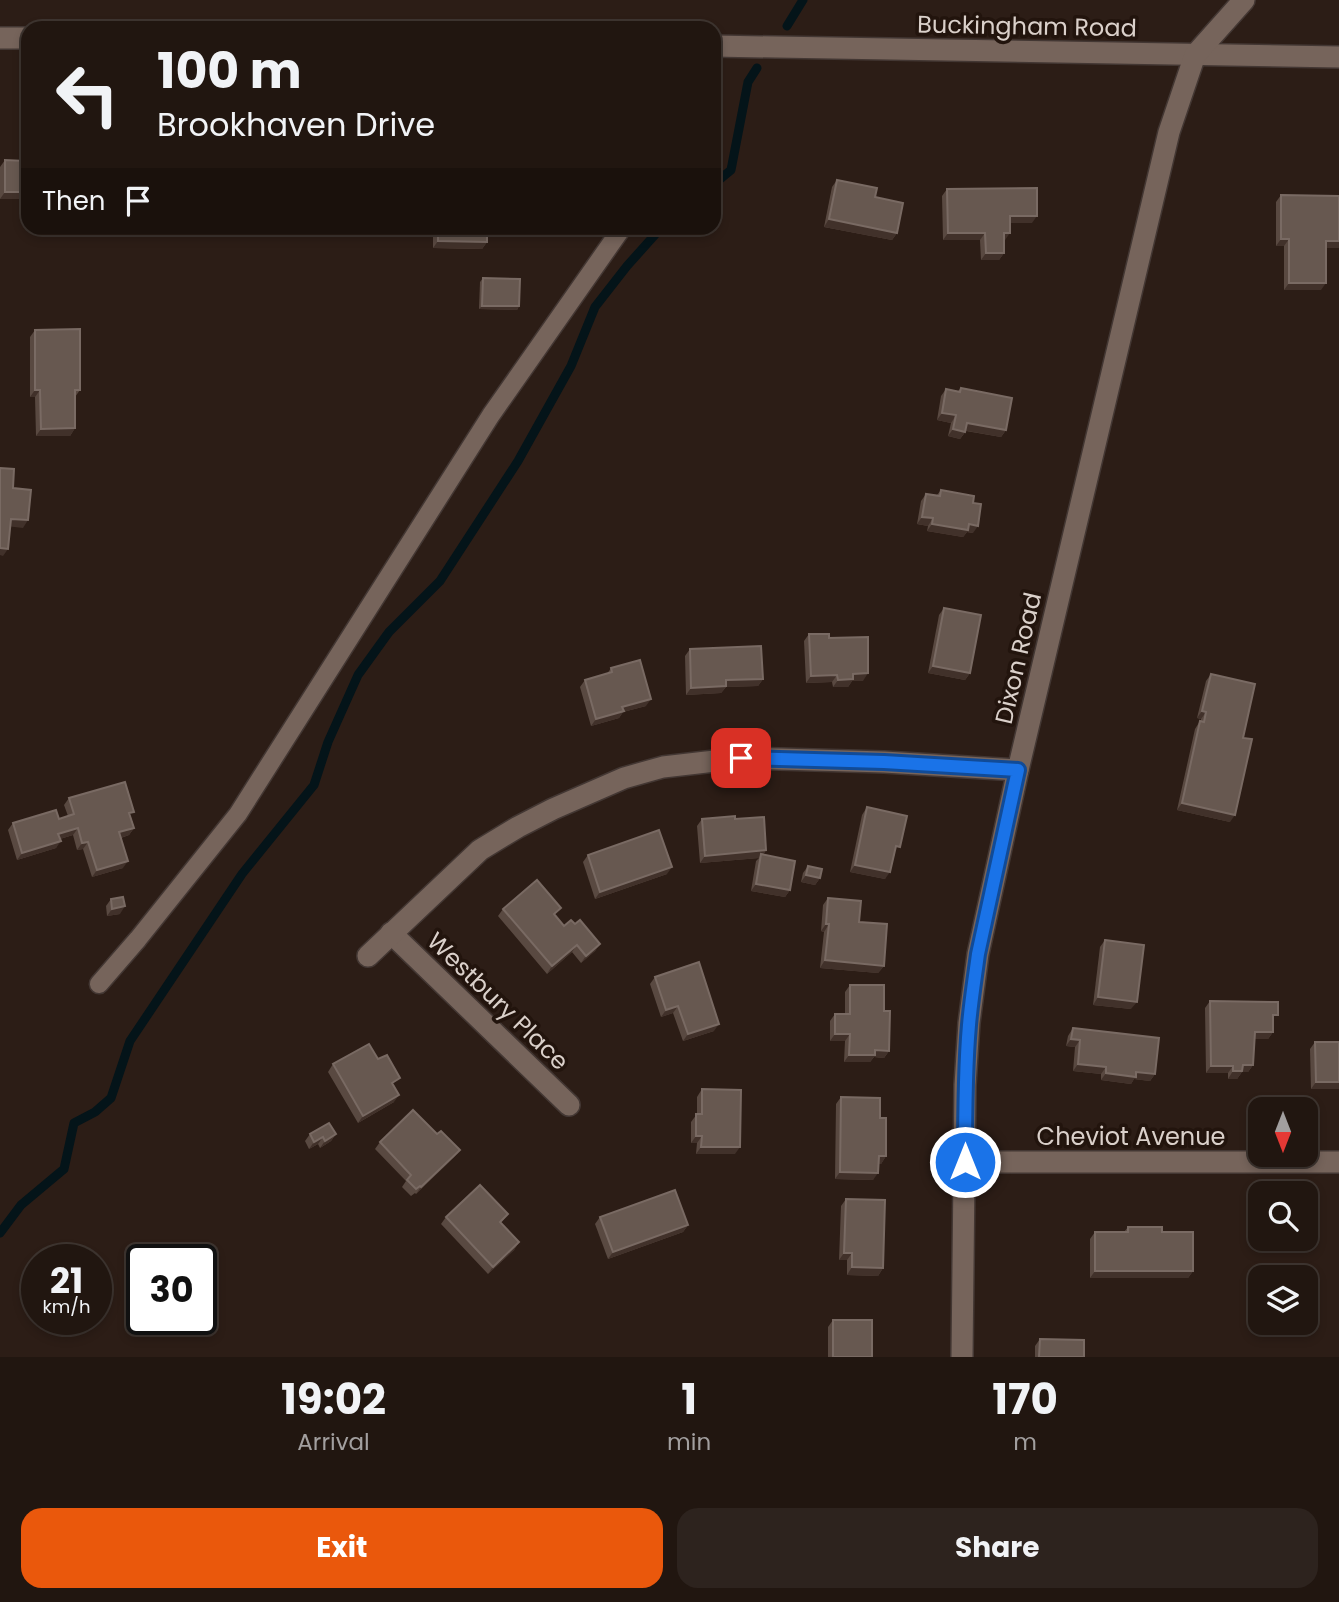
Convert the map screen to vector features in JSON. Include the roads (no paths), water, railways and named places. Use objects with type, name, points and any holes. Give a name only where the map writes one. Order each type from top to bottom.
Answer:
[{"type":"street","name":"Dixon Road","points":[[962,1357],[965,1085],[978,954],[1018,770],[1169,132],[1195,55],[1244,0]]},
{"type":"street","points":[[0,38],[21,38]]},
{"type":"street","name":"Buckingham Road","points":[[721,46],[1339,57]]},
{"type":"street","points":[[368,956],[480,850],[553,808],[624,778],[663,767],[741,758],[884,762],[1018,770]]},
{"type":"street","name":"Westbury Place","points":[[391,933],[569,1105]]},
{"type":"street","name":"Cheviot Avenue","points":[[965,1162],[1339,1162]]},
{"type":"lane","points":[[99,984],[238,814],[491,415],[617,235]]},
{"type":"waterway","points":[[787,26],[803,0]]},
{"type":"waterway","points":[[721,178],[731,170],[748,82],[757,68]]},
{"type":"waterway","points":[[0,1233],[21,1205],[64,1169],[74,1123],[95,1112],[111,1098],[130,1041],[242,874],[314,785],[328,742],[358,675],[389,632],[440,581],[518,461],[571,366],[595,307],[655,235]]}]
